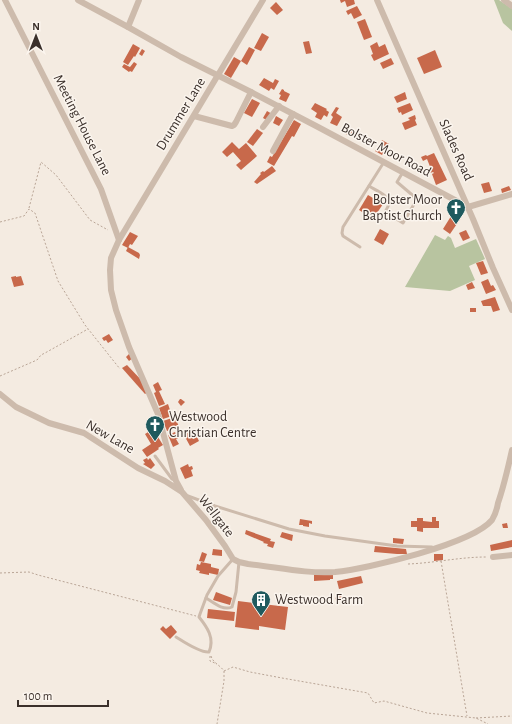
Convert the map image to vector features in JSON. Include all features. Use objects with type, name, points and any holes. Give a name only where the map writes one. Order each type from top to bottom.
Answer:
[{"type":"street","name":"Meeting House Lane","points":[[5,0],[99,185],[119,240]]},
{"type":"street","name":"Bolster Moor Road","points":[[78,0],[128,26],[181,57],[279,106],[468,207]]},
{"type":"street","points":[[128,26],[139,0]]},
{"type":"street","name":"Drummer Lane","points":[[183,493],[176,480],[158,414],[129,347],[116,310],[111,290],[111,258],[119,240],[263,0]]},
{"type":"street","name":"Slades Road","points":[[377,0],[512,310]]},
{"type":"street","points":[[504,0],[512,6]]},
{"type":"street","points":[[194,116],[232,126],[236,122],[251,92]]},
{"type":"street","points":[[264,127],[279,106]]},
{"type":"street","points":[[273,151],[293,114]]},
{"type":"street","points":[[468,207],[512,194]]},
{"type":"street","name":"New Lane","points":[[0,394],[16,407],[49,423],[84,433],[138,468],[165,481]]},
{"type":"street","points":[[236,560],[248,564],[306,572],[335,572],[388,562],[452,543],[478,531],[491,521],[495,515],[512,450]]},
{"type":"street","name":"Wellgate","points":[[165,481],[183,493],[236,560]]},
{"type":"street","points":[[493,557],[512,555]]},
{"type":"lane","points":[[360,248],[343,236],[343,227],[384,162]]},
{"type":"lane","points":[[369,186],[386,197],[389,205],[385,212],[404,223],[417,198],[397,182],[402,172]]},
{"type":"lane","points":[[155,456],[172,479],[176,480]]},
{"type":"lane","points":[[183,493],[215,506],[296,530],[325,536],[397,546],[438,548]]},
{"type":"lane","points":[[176,637],[199,650],[209,652],[211,647],[211,635],[208,628],[199,617],[206,598],[218,576],[236,560]]},
{"type":"lane","points":[[206,598],[220,607],[232,607],[236,592],[236,560]]},
{"type":"path","points":[[0,222],[24,216],[28,209],[40,162],[56,175],[90,220],[108,230]]},
{"type":"path","points":[[28,209],[35,213],[58,281],[85,325],[120,369]]},
{"type":"path","points":[[0,376],[37,360],[41,355],[88,329]]},
{"type":"path","points":[[409,564],[475,557],[493,557]]},
{"type":"path","points":[[440,561],[467,717]]},
{"type":"path","points":[[0,573],[29,572],[160,607],[185,612],[199,617]]},
{"type":"path","points":[[209,652],[210,661],[221,666],[224,671],[224,681],[216,724]]},
{"type":"path","points":[[224,671],[233,667],[250,672],[368,693],[374,703],[384,701],[426,713],[476,718],[512,716]]},
{"type":"path","points":[[476,718],[488,724]]},
{"type":"green space","points":[[494,0],[499,0],[512,9],[512,31],[503,23]]},
{"type":"green space","points":[[435,235],[445,240],[448,236],[451,238],[455,248],[476,239],[485,259],[469,266],[475,280],[450,291],[405,287]]},
{"type":"building","points":[[340,0],[354,0],[355,4],[347,7],[345,1],[341,3]]},
{"type":"building","points":[[276,2],[283,10],[277,15],[270,8]]},
{"type":"building","points":[[357,6],[362,15],[354,19],[351,13],[348,15],[346,11]]},
{"type":"building","points":[[365,19],[372,37],[364,40],[357,22]]},
{"type":"building","points":[[262,33],[269,37],[261,51],[254,48]]},
{"type":"building","points":[[309,41],[312,53],[306,54],[303,42]]},
{"type":"building","points":[[377,42],[379,47],[385,44],[389,54],[374,61],[371,55],[373,54],[370,46]]},
{"type":"building","points":[[133,44],[140,48],[128,65],[123,62]]},
{"type":"building","points":[[249,47],[255,50],[247,65],[241,61]]},
{"type":"building","points":[[142,49],[145,51],[142,56],[139,54]]},
{"type":"building","points":[[435,50],[442,67],[424,74],[417,58]]},
{"type":"building","points":[[234,57],[241,61],[231,78],[224,74]]},
{"type":"building","points":[[391,58],[394,64],[383,69],[380,63]]},
{"type":"building","points":[[134,62],[137,64],[132,72],[129,72],[122,67],[124,64],[130,67]]},
{"type":"building","points":[[264,78],[273,83],[275,79],[279,81],[274,90],[271,88],[269,91],[259,85]]},
{"type":"building","points":[[282,89],[290,94],[286,102],[279,99],[281,95],[279,94]]},
{"type":"building","points":[[405,92],[407,99],[397,103],[394,97]]},
{"type":"building","points":[[252,99],[260,103],[252,117],[244,113]]},
{"type":"building","points":[[315,103],[327,109],[326,110],[329,112],[327,117],[324,115],[321,120],[315,117],[317,113],[311,109]]},
{"type":"building","points":[[410,103],[413,110],[402,115],[401,112],[399,113],[397,108]]},
{"type":"building","points":[[336,107],[339,108],[336,113],[342,117],[337,126],[330,123],[333,117],[331,115]]},
{"type":"building","points":[[267,111],[272,114],[268,121],[263,118]]},
{"type":"building","points":[[415,115],[417,125],[405,130],[402,123],[410,120],[408,118]]},
{"type":"building","points":[[276,116],[283,120],[279,126],[273,123]]},
{"type":"building","points":[[294,120],[301,124],[274,166],[267,162],[270,156],[272,157]]},
{"type":"building","points":[[345,126],[355,131],[352,137],[342,132]]},
{"type":"building","points":[[257,129],[263,133],[253,146],[247,142]]},
{"type":"building","points":[[382,140],[389,144],[382,155],[375,151]]},
{"type":"building","points":[[232,142],[239,149],[246,143],[257,156],[241,170],[236,165],[241,161],[233,152],[227,157],[222,152]]},
{"type":"building","points":[[434,153],[447,180],[436,185],[432,174],[434,173],[430,173],[429,170],[431,169],[427,159],[423,161],[421,157]]},
{"type":"building","points":[[272,166],[276,171],[257,184],[254,182],[261,174],[260,173]]},
{"type":"building","points":[[489,182],[492,191],[484,193],[481,184]]},
{"type":"building","points":[[509,186],[511,190],[502,193],[501,189]]},
{"type":"building","points":[[368,195],[383,204],[373,219],[359,210]]},
{"type":"building","points":[[453,213],[461,218],[450,234],[443,229]]},
{"type":"building","points":[[380,229],[389,234],[383,245],[374,240]]},
{"type":"building","points":[[466,230],[470,238],[463,241],[459,233]]},
{"type":"building","points":[[130,232],[138,236],[128,248],[122,245]]},
{"type":"building","points":[[128,247],[139,253],[139,259],[126,251]]},
{"type":"building","points":[[483,261],[488,273],[481,275],[476,263]]},
{"type":"building","points":[[21,276],[24,285],[14,287],[11,277]]},
{"type":"building","points":[[488,279],[491,286],[493,285],[496,290],[486,294],[481,282]]},
{"type":"building","points":[[472,282],[475,288],[468,290],[466,285]]},
{"type":"building","points":[[495,297],[500,310],[493,312],[491,306],[483,306],[481,301]]},
{"type":"building","points":[[470,308],[476,308],[476,312],[470,312]]},
{"type":"building","points":[[109,334],[113,340],[108,343],[102,338]]},
{"type":"building","points":[[129,354],[133,358],[129,361],[126,357]]},
{"type":"building","points":[[127,365],[145,384],[148,392],[145,394],[122,368]]},
{"type":"building","points":[[158,382],[162,390],[159,391],[165,404],[159,406],[154,393],[156,392],[153,385]]},
{"type":"building","points":[[180,399],[185,402],[181,406],[178,402]]},
{"type":"building","points":[[168,404],[172,416],[163,419],[159,408]]},
{"type":"building","points":[[175,417],[179,427],[167,431],[163,421]]},
{"type":"building","name":"Westwood Christian Centre","points":[[153,429],[163,445],[147,457],[142,450],[151,444],[145,434]]},
{"type":"building","points":[[175,432],[178,439],[176,439],[179,444],[173,447],[168,435]]},
{"type":"building","points":[[189,432],[193,439],[197,437],[199,441],[190,446],[184,435]]},
{"type":"building","points":[[147,458],[148,460],[150,458],[155,465],[151,469],[143,464],[145,463],[143,460]]},
{"type":"building","points":[[188,464],[189,467],[192,466],[193,469],[191,470],[193,476],[185,479],[180,468]]},
{"type":"building","points":[[432,517],[436,517],[436,521],[439,521],[439,528],[423,528],[423,532],[417,531],[417,527],[411,527],[411,521],[417,521],[417,518],[423,518],[423,521],[432,522]]},
{"type":"building","points":[[300,519],[312,521],[312,524],[309,523],[309,527],[299,525]]},
{"type":"building","points":[[507,523],[508,528],[503,528],[502,524]]},
{"type":"building","points":[[246,530],[271,539],[270,541],[275,542],[273,548],[267,546],[268,544],[263,543],[264,542],[245,534]]},
{"type":"building","points":[[282,532],[293,535],[292,541],[280,537]]},
{"type":"building","points":[[393,538],[404,539],[403,544],[393,543]]},
{"type":"building","points":[[512,540],[512,547],[491,551],[490,545]]},
{"type":"building","points":[[375,546],[406,549],[407,554],[374,552]]},
{"type":"building","points":[[213,549],[222,550],[222,556],[212,555]]},
{"type":"building","points":[[202,552],[207,554],[204,562],[199,561]]},
{"type":"building","points":[[434,554],[443,554],[443,560],[434,561]]},
{"type":"building","points":[[201,562],[211,564],[211,567],[219,569],[218,575],[199,573],[200,571],[196,570],[197,564],[200,565]]},
{"type":"building","points":[[314,575],[333,575],[333,579],[314,581]]},
{"type":"building","points":[[361,576],[363,583],[339,589],[337,581]]},
{"type":"building","points":[[216,592],[232,598],[230,605],[213,600]]},
{"type":"building","points":[[337,594],[342,596],[339,601],[335,599]]},
{"type":"building","name":"Westwood Farm","points":[[238,601],[288,607],[285,630],[259,626],[259,630],[235,627]]},
{"type":"building","points":[[208,609],[235,612],[234,621],[207,618]]},
{"type":"building","points":[[171,625],[177,632],[170,639],[160,629],[163,626],[166,629]]},
{"type":"place","name":"Bolster Moor Baptist Church","points":[[456,225]]},
{"type":"place","name":"Westwood Christian Centre","points":[[155,442]]},
{"type":"place","name":"Westwood Farm","points":[[261,617]]}]
